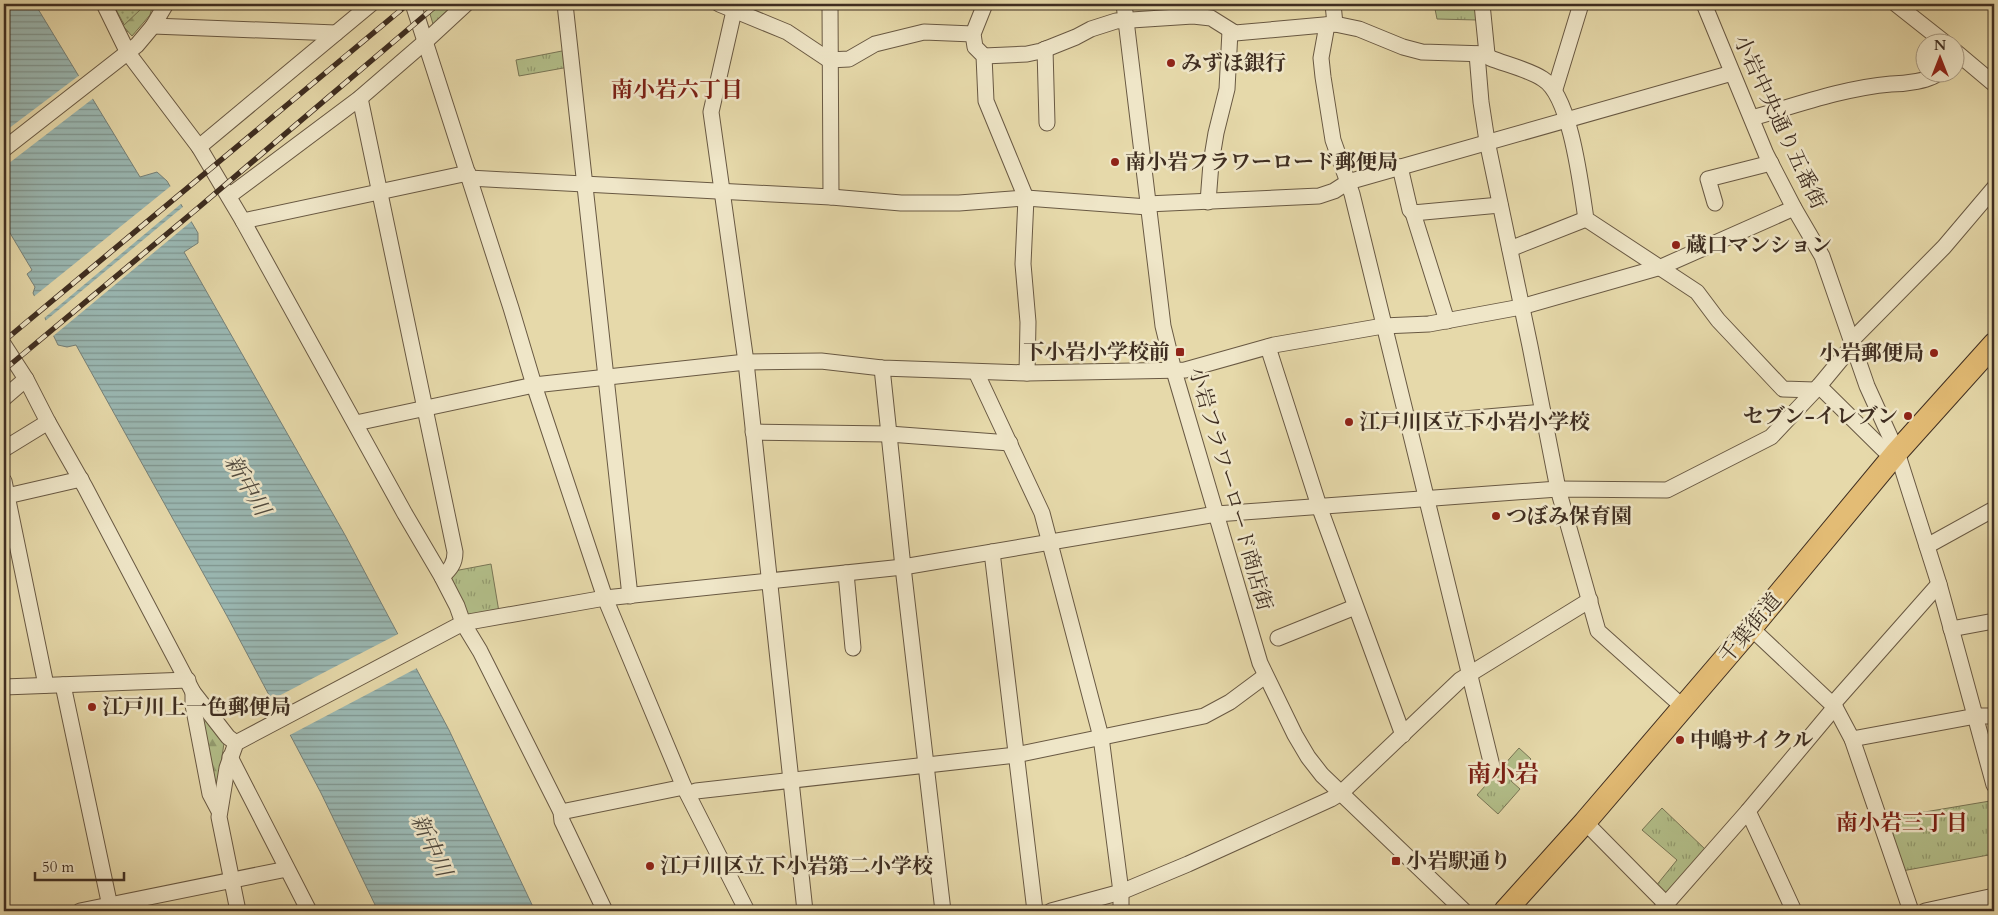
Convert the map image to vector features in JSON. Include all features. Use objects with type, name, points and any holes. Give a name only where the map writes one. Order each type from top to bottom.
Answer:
[{"type":"highway","name":"千葉街道","points":[[1505,911],[1585,822],[1751,628],[1897,452],[1994,344]]},
{"type":"street","points":[[104,4],[128,53],[199,147],[244,221],[405,514],[442,577],[457,606],[463,623],[480,651],[561,812],[562,821],[605,911]]},
{"type":"street","points":[[4,149],[128,53],[153,26],[166,4]]},
{"type":"street","points":[[199,147],[371,4]]},
{"type":"street","points":[[413,4],[534,385],[605,598],[686,791],[747,911]]},
{"type":"street","points":[[229,196],[360,98],[466,4]]},
{"type":"street","points":[[565,4],[630,596]]},
{"type":"street","points":[[719,4],[787,32],[830,60],[849,59],[875,44],[924,32],[973,34]]},
{"type":"street","points":[[830,4],[831,197]]},
{"type":"street","points":[[984,4],[973,34],[975,47],[984,56],[986,101],[1026,198],[1023,264],[1028,322],[1027,373]]},
{"type":"street","name":"小岩フラワーロード商店街","points":[[1124,4],[1163,326],[1174,371],[1252,637],[1266,676],[1308,757],[1341,793],[1464,911]]},
{"type":"street","points":[[1333,4],[1331,24],[1321,58],[1333,140],[1348,182],[1493,770]]},
{"type":"street","points":[[1482,4],[1480,102],[1487,141],[1558,489],[1598,631],[1683,707]]},
{"type":"street","points":[[1555,89],[1581,4]]},
{"type":"street","name":"小岩中央通り五番街","points":[[1704,4],[1771,163],[1822,256],[1867,386],[1897,452],[1939,584],[1994,785]]},
{"type":"street","points":[[1896,4],[1931,32]]},
{"type":"street","points":[[734,11],[711,112],[746,362],[806,911]]},
{"type":"street","points":[[984,56],[1027,54],[1045,49],[1104,24],[1126,19],[1193,16],[1211,11],[1230,31],[1235,33],[1331,24],[1359,29],[1402,47],[1422,52],[1482,54],[1543,79],[1555,89],[1566,119],[1574,150],[1586,219],[1697,292],[1718,320],[1783,389],[1817,388],[1884,450],[1897,452]]},
{"type":"street","points":[[153,26],[336,33]]},
{"type":"street","points":[[1208,202],[1215,140],[1227,89],[1230,31]]},
{"type":"street","points":[[1045,49],[1047,123]]},
{"type":"street","points":[[1966,60],[1994,84]]},
{"type":"street","points":[[244,221],[468,176],[831,197],[901,203],[960,203],[1026,198],[1147,205],[1319,196],[1348,182],[1732,73]]},
{"type":"street","points":[[1752,118],[1831,96],[1916,81]]},
{"type":"street","points":[[360,98],[455,552],[455,560],[452,567],[442,577]]},
{"type":"street","points":[[1715,203],[1708,179],[1771,163]]},
{"type":"street","points":[[1400,167],[1410,210],[1413,213],[1447,321]]},
{"type":"street","points":[[238,911],[220,825],[219,811],[238,745],[435,636],[463,623],[605,598],[903,567],[1216,514],[1558,489],[1667,490],[1766,441],[1817,388],[1852,343],[1944,247],[1994,188]]},
{"type":"street","points":[[1413,213],[1500,205]]},
{"type":"street","points":[[356,423],[534,385],[746,362],[821,361],[882,368],[1027,373],[1185,370],[1268,347],[1383,326],[1430,324],[1521,307],[1661,267],[1794,208]]},
{"type":"street","points":[[1510,249],[1586,219]]},
{"type":"street","points":[[4,345],[26,379],[81,479],[191,686],[228,737],[238,745],[287,869],[308,911]]},
{"type":"street","points":[[1268,347],[1319,506],[1402,735]]},
{"type":"street","points":[[882,368],[943,911]]},
{"type":"street","points":[[976,372],[1035,495],[1049,541],[1101,737],[1121,892],[1121,911]]},
{"type":"street","points":[[4,398],[26,379]]},
{"type":"street","points":[[1407,424],[1543,412]]},
{"type":"street","points":[[4,449],[48,422]]},
{"type":"street","points":[[753,432],[889,434],[1010,443]]},
{"type":"street","points":[[7,496],[81,479]]},
{"type":"street","points":[[4,481],[46,685]]},
{"type":"street","points":[[1927,546],[1994,509]]},
{"type":"street","points":[[992,552],[1035,911]]},
{"type":"street","points":[[846,573],[853,648]]},
{"type":"street","points":[[1585,822],[1665,909],[1834,706],[1939,584]]},
{"type":"street","points":[[1051,911],[1121,892],[1234,844],[1341,793],[1469,673],[1590,600]]},
{"type":"street","points":[[1278,638],[1356,607]]},
{"type":"street","points":[[1951,629],[1994,621]]},
{"type":"street","points":[[1751,628],[1834,706],[1852,739],[1911,911]]},
{"type":"street","points":[[561,812],[686,791],[1016,755],[1204,716],[1230,702],[1266,676]]},
{"type":"street","points":[[4,687],[46,685],[191,686]]},
{"type":"street","points":[[62,685],[110,908]]},
{"type":"street","points":[[191,686],[210,794],[219,811]]},
{"type":"street","points":[[1852,739],[1976,716],[1994,716]]},
{"type":"street","points":[[1748,811],[1794,911]]},
{"type":"street","points":[[80,911],[110,908],[287,869]]},
{"type":"street","points":[[1925,911],[1994,896]]},
{"type":"green space","points":[[113,4],[149,4],[128,32]]},
{"type":"green space","points":[[142,4],[153,4],[150,15],[132,36],[123,26],[141,9]]},
{"type":"green space","points":[[427,4],[454,4],[433,24]]},
{"type":"green space","points":[[1434,4],[1475,4],[1477,20],[1437,19]]},
{"type":"green space","points":[[567,50],[569,67],[519,76],[516,60]]},
{"type":"green space","points":[[491,564],[499,612],[461,615],[447,582],[454,571]]},
{"type":"green space","points":[[199,710],[224,743],[217,792]]},
{"type":"green space","points":[[1519,748],[1531,759],[1511,781],[1520,789],[1498,814],[1477,795]]},
{"type":"green space","points":[[1990,801],[1994,818],[1994,854],[1902,871],[1883,819]]},
{"type":"green space","points":[[1662,808],[1706,850],[1665,897],[1655,887],[1677,860],[1642,830]]},
{"type":"water","name":"新中川","points":[[4,4],[35,4],[140,177],[157,172],[167,181],[198,233],[198,243],[184,252],[345,535],[449,730],[535,911],[378,911],[321,793],[227,616],[76,345],[67,347],[58,345],[33,293],[35,287],[27,274],[32,270],[4,223]]},
{"type":"pier","points":[[81,74],[95,97],[4,167],[4,132]]},
{"type":"pier","points":[[172,185],[182,203],[43,319],[32,298]]},
{"type":"pier","points":[[184,206],[193,220],[52,337],[44,322]]},
{"type":"pier","points":[[400,633],[419,667],[288,736],[269,701]]},
{"type":"railway","points":[[4,341],[408,4]]},
{"type":"railway","points":[[4,370],[438,4]]},
{"type":"place","name":"みずほ銀行","points":[[1171,63]]},
{"type":"place","name":"南小岩フラワーロード郵便局","points":[[1115,162]]},
{"type":"place","name":"蔵口マンション","points":[[1676,245]]},
{"type":"place","name":"下小岩小学校前","points":[[1180,352]]},
{"type":"place","name":"小岩郵便局","points":[[1934,353]]},
{"type":"place","name":"セブン-イレブン","points":[[1908,416]]},
{"type":"place","name":"江戸川区立下小岩小学校","points":[[1349,422]]},
{"type":"place","name":"つぼみ保育園","points":[[1496,516]]},
{"type":"place","name":"江戸川上一色郵便局","points":[[92,707]]},
{"type":"place","name":"中嶋サイクル","points":[[1680,740]]},
{"type":"place","name":"小岩駅通り","points":[[1396,861]]},
{"type":"place","name":"江戸川区立下小岩第二小学校","points":[[650,866]]},
{"type":"district","name":"南小岩六丁目","points":[[677,89]]},
{"type":"district","name":"南小岩","points":[[1503,774]]},
{"type":"district","name":"南小岩三丁目","points":[[1902,822]]}]
